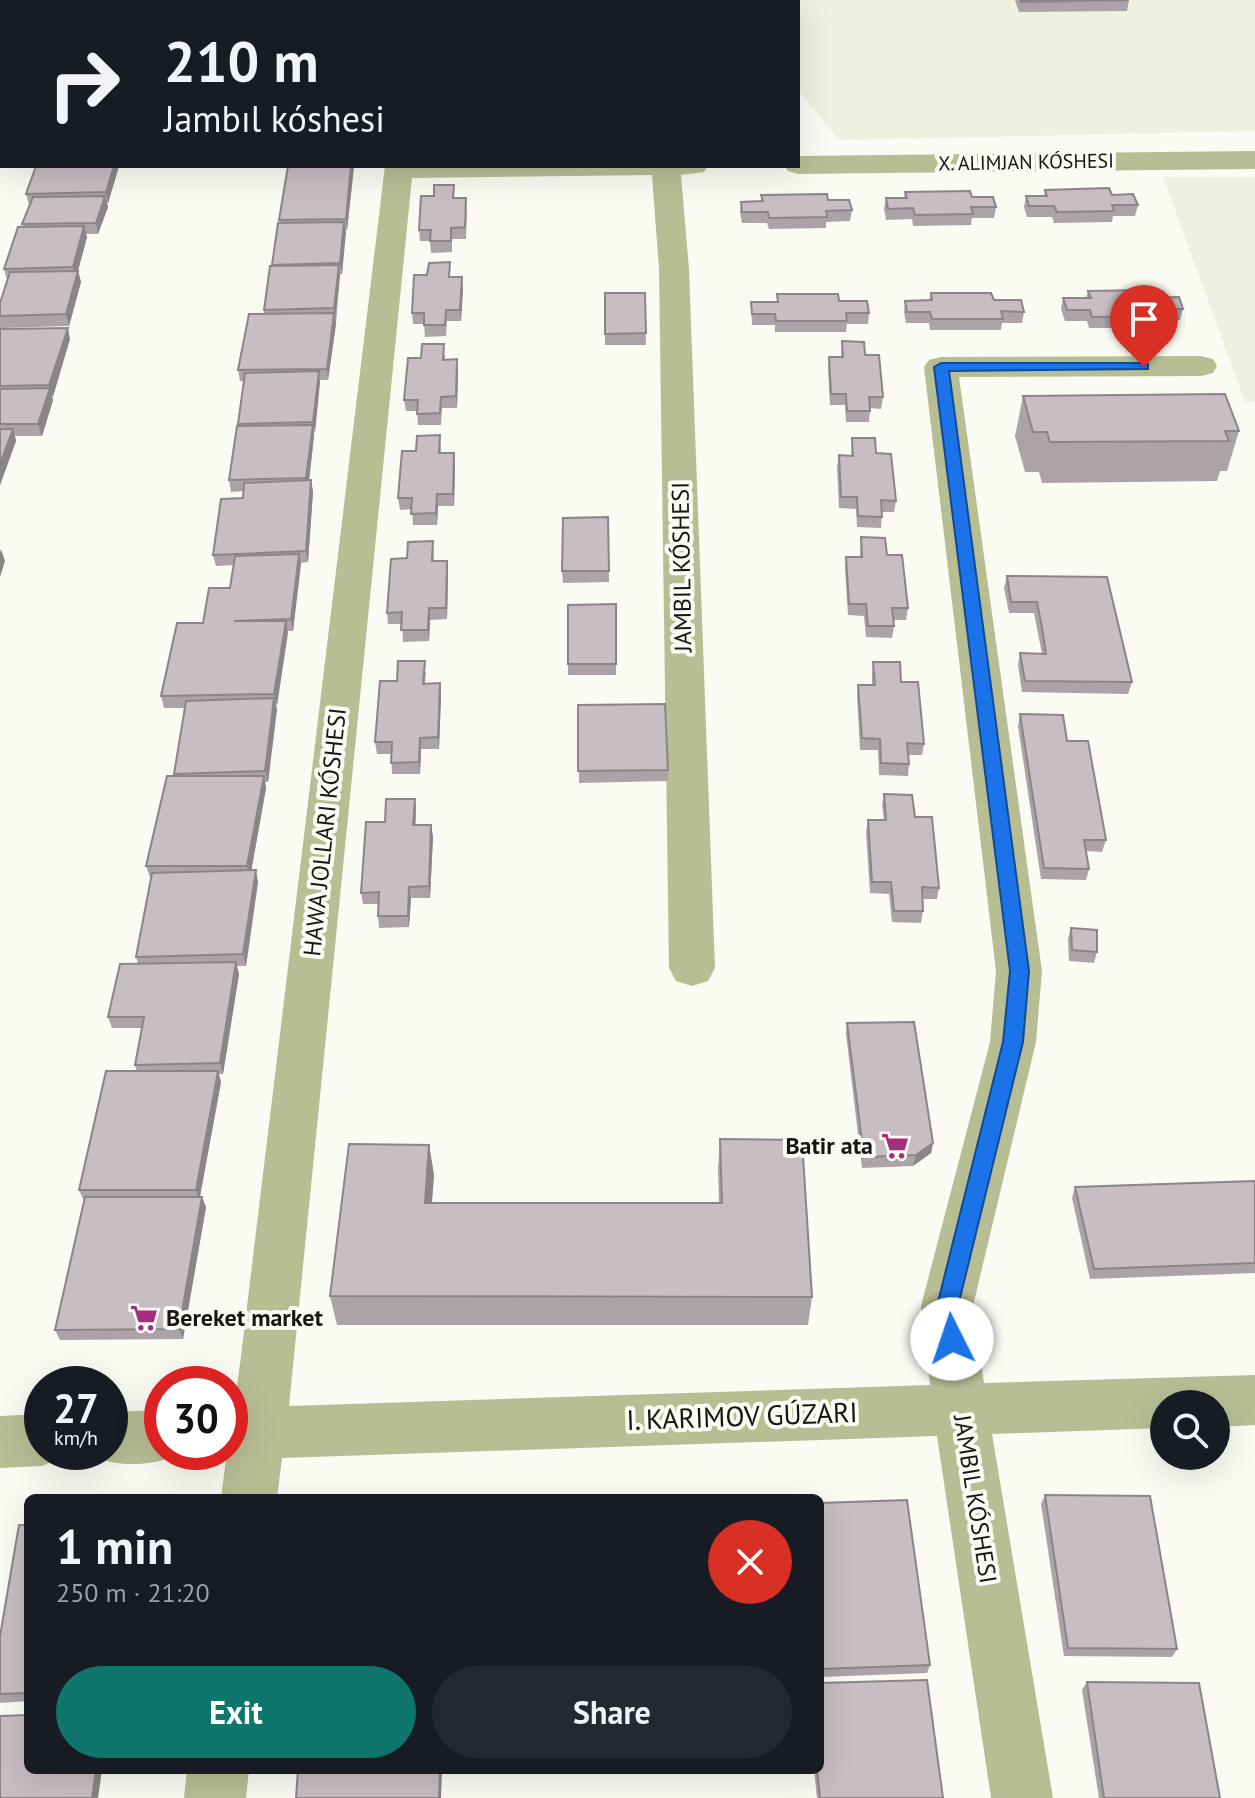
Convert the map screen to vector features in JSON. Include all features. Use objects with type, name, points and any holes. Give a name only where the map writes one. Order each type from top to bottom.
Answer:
[{"type":"street","name":"X. ALIMJAN KÓSHESI","points":[[800,165],[1255,160]]},
{"type":"street","points":[[248,1418],[268,1356],[398,168]]},
{"type":"street","points":[[666,168],[674,269],[692,968]]},
{"type":"street","points":[[1022,1798],[960,1408],[947,1306],[1013,1042],[1019,971],[941,367],[1201,366]]},
{"type":"street","points":[[248,1433],[1255,1400]]},
{"type":"street","points":[[0,1442],[24,1441]]},
{"type":"street","points":[[246,1470],[249,1494]]},
{"type":"street","points":[[215,1798],[218,1774]]},
{"type":"shaded area","points":[[800,0],[1255,0],[1255,131],[839,140],[800,92]]},
{"type":"shaded area","points":[[1163,177],[1255,177],[1255,402],[1245,402]]},
{"type":"building","points":[[1020,0],[1129,0],[1021,2]]},
{"type":"building","points":[[35,168],[113,168],[106,192],[26,194]]},
{"type":"building","points":[[288,168],[351,168],[346,219],[279,220]]},
{"type":"building","points":[[434,185],[454,185],[453,198],[466,198],[465,227],[451,228],[451,241],[430,241],[431,230],[419,230],[421,196],[434,196]]},
{"type":"building","points":[[1109,188],[1112,195],[1133,194],[1138,205],[1112,205],[1114,211],[1057,212],[1054,206],[1029,206],[1026,196],[1047,196],[1045,190]]},
{"type":"building","points":[[970,191],[972,197],[993,197],[996,207],[971,207],[973,214],[915,215],[913,208],[888,209],[886,198],[907,198],[905,192]]},
{"type":"building","points":[[827,194],[828,200],[849,200],[852,210],[826,211],[827,217],[769,218],[768,212],[742,212],[741,202],[763,201],[761,195]]},
{"type":"building","points":[[105,196],[96,223],[22,224],[33,197]]},
{"type":"building","points":[[344,222],[340,263],[272,265],[278,223]]},
{"type":"building","points":[[84,226],[73,267],[4,269],[18,227]]},
{"type":"building","points":[[450,262],[449,277],[462,277],[460,310],[446,310],[445,325],[424,325],[424,313],[412,313],[414,275],[427,275],[429,263]]},
{"type":"building","points":[[339,265],[334,308],[264,310],[270,266]]},
{"type":"building","points":[[78,271],[66,314],[0,316],[0,303],[10,272]]},
{"type":"building","points":[[1149,290],[1152,298],[1179,297],[1183,309],[1160,309],[1163,316],[1092,317],[1090,310],[1067,310],[1063,298],[1091,298],[1088,291]]},
{"type":"building","points":[[605,293],[645,293],[646,333],[605,334]]},
{"type":"building","points":[[931,293],[991,293],[994,300],[1021,300],[1024,312],[1001,311],[1003,319],[932,319],[930,312],[907,312],[905,301],[932,300]]},
{"type":"building","points":[[777,294],[838,294],[839,301],[867,301],[869,313],[846,313],[847,321],[776,321],[775,314],[752,314],[751,302],[778,302]]},
{"type":"building","points":[[334,313],[327,369],[238,370],[249,314]]},
{"type":"building","points":[[68,328],[49,385],[0,386],[0,329]]},
{"type":"building","points":[[842,341],[864,342],[865,355],[879,355],[883,397],[869,397],[870,411],[847,411],[846,394],[831,394],[829,357],[843,357]]},
{"type":"building","points":[[422,344],[444,344],[443,360],[457,359],[456,396],[441,397],[440,413],[417,414],[418,400],[404,400],[408,358],[421,358]]},
{"type":"building","points":[[319,371],[313,422],[238,424],[245,373]]},
{"type":"building","points":[[50,388],[38,424],[0,424],[0,389]]},
{"type":"building","points":[[1225,394],[1239,431],[1225,431],[1229,441],[1050,442],[1047,432],[1033,432],[1023,396]]},
{"type":"building","points":[[313,425],[306,478],[229,480],[237,426]]},
{"type":"building","points":[[0,429],[13,429],[0,464]]},
{"type":"building","points":[[440,435],[439,453],[454,453],[453,494],[437,494],[436,513],[411,514],[412,498],[398,498],[402,451],[416,451],[417,436]]},
{"type":"building","points":[[852,438],[875,438],[876,453],[891,454],[896,501],[881,500],[882,517],[858,516],[857,497],[841,497],[839,455],[853,456]]},
{"type":"building","points":[[311,480],[306,551],[213,555],[221,499],[243,498],[244,483]]},
{"type":"building","points":[[608,517],[609,571],[562,571],[563,518]]},
{"type":"building","points":[[861,537],[885,538],[887,555],[902,555],[908,608],[892,608],[894,626],[868,626],[866,604],[849,604],[846,557],[862,557]]},
{"type":"building","points":[[433,541],[432,561],[447,561],[446,608],[429,608],[428,630],[401,630],[402,612],[387,613],[391,559],[407,558],[408,542]]},
{"type":"building","points":[[299,554],[291,619],[234,621],[286,621],[274,694],[161,696],[177,623],[203,623],[209,588],[230,588],[235,556]]},
{"type":"building","points":[[1007,576],[1107,577],[1132,682],[1025,681],[1020,653],[1046,654],[1042,628],[1037,602],[1011,602]]},
{"type":"building","points":[[616,604],[616,664],[568,664],[568,605]]},
{"type":"building","points":[[398,661],[425,661],[423,684],[440,683],[438,737],[420,738],[419,762],[391,763],[392,742],[375,742],[380,681],[397,681]]},
{"type":"building","points":[[873,662],[900,662],[901,682],[918,682],[924,744],[907,743],[909,764],[881,763],[880,739],[862,738],[858,685],[875,685]]},
{"type":"building","points":[[274,698],[265,771],[174,774],[186,701]]},
{"type":"building","points":[[665,704],[668,770],[578,771],[578,705]]},
{"type":"building","points":[[1020,714],[1063,715],[1067,741],[1088,741],[1106,840],[1084,840],[1089,869],[1044,868]]},
{"type":"building","points":[[167,776],[264,776],[247,866],[146,866]]},
{"type":"building","points":[[884,794],[912,795],[915,817],[932,817],[939,888],[922,887],[923,911],[894,911],[891,882],[872,882],[868,820],[886,820]]},
{"type":"building","points":[[386,799],[415,799],[413,825],[431,825],[429,886],[409,887],[408,916],[378,916],[379,892],[361,893],[366,822],[385,822]]},
{"type":"building","points":[[256,870],[243,954],[136,957],[152,873]]},
{"type":"building","points":[[1071,928],[1097,930],[1097,952],[1072,950]]},
{"type":"building","points":[[236,962],[220,1063],[135,1065],[144,1017],[108,1017],[120,964]]},
{"type":"building","points":[[914,1022],[933,1143],[916,1155],[864,1157],[847,1023]]},
{"type":"building","points":[[106,1071],[218,1071],[196,1190],[79,1190]]},
{"type":"building","points":[[720,1139],[802,1140],[812,1297],[330,1296],[349,1144],[429,1145],[425,1203],[722,1203]]},
{"type":"building","points":[[1255,1181],[1255,1263],[1094,1269],[1075,1187]]},
{"type":"building","points":[[85,1197],[202,1197],[179,1329],[55,1330]]},
{"type":"building","points":[[1045,1495],[1150,1496],[1177,1649],[1068,1648]]},
{"type":"building","points":[[907,1500],[930,1665],[824,1669],[824,1503]]},
{"type":"building","points":[[19,1525],[24,1525],[24,1693],[0,1694],[0,1636]]},
{"type":"building","points":[[927,1680],[943,1798],[820,1798],[817,1774],[824,1774],[824,1683]]},
{"type":"building","points":[[1087,1682],[1199,1683],[1220,1798],[1104,1798]]},
{"type":"building","points":[[24,1715],[24,1774],[95,1774],[92,1798],[0,1798],[0,1716]]},
{"type":"building","points":[[298,1774],[440,1774],[439,1798],[296,1798]]},
{"type":"place","name":"Batir ata","points":[[895,1146]]},
{"type":"place","name":"Bereket market","points":[[144,1318]]},
{"type":"route","points":[[952,1339],[947,1306],[1013,1042],[1019,971],[941,367],[1144,367]]}]
